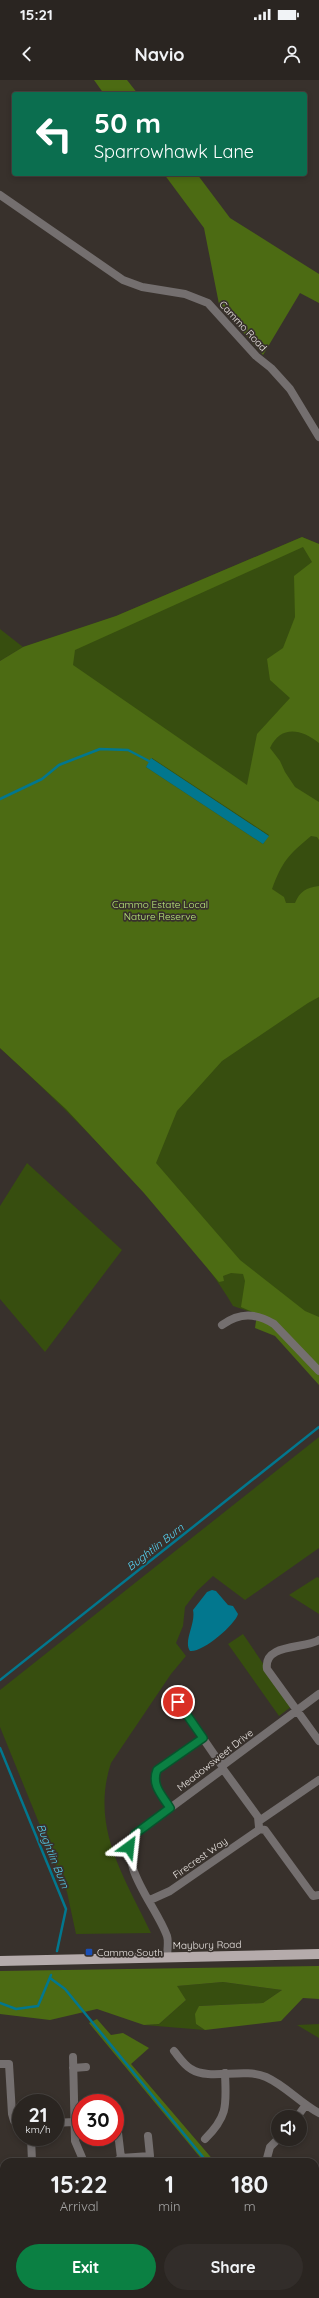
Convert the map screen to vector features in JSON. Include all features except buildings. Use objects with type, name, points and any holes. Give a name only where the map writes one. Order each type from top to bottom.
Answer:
[{"type":"main road","name":"Maybury Road","points":[[0,1961],[319,1954]]},
{"type":"street","name":"Cammo Road","points":[[0,195],[123,280],[142,287],[190,295],[208,303],[256,356],[271,368],[290,389],[319,437]]},
{"type":"street","points":[[222,1325],[239,1315],[266,1319],[274,1324],[319,1372]]},
{"type":"street","points":[[319,1640],[308,1646],[286,1647],[269,1658],[266,1663],[267,1670],[319,1741]]},
{"type":"street","name":"Meadowsweet Drive","points":[[168,1958],[167,1937],[131,1863],[129,1847],[135,1834],[319,1694]]},
{"type":"street","points":[[178,1702],[223,1768],[259,1825],[265,1830],[313,1896],[319,1895]]},
{"type":"street","points":[[170,1808],[156,1787],[155,1776],[157,1770],[203,1738]]},
{"type":"street","name":"Firecrest Way","points":[[150,1900],[170,1891],[319,1780]]},
{"type":"street","points":[[174,2051],[190,2069],[199,2073],[248,2072],[265,2077],[283,2087],[305,2106],[319,2113]]},
{"type":"street","points":[[73,2056],[73,2094]]},
{"type":"street","points":[[0,2064],[9,2064],[12,2114]]},
{"type":"street","points":[[73,2068],[86,2068]]},
{"type":"street","points":[[205,2139],[218,2126],[224,2115],[226,2102],[225,2073]]},
{"type":"street","points":[[302,2110],[305,2106]]},
{"type":"street","points":[[136,2158],[153,2156],[148,2136]]},
{"type":"street","points":[[31,2146],[32,2158]]},
{"type":"street","points":[[77,2146],[82,2158]]},
{"type":"street","points":[[118,2146],[118,2158]]},
{"type":"street","points":[[267,2158],[271,2146]]},
{"type":"green space","points":[[94,80],[127,80],[136,92],[103,92]]},
{"type":"green space","points":[[165,176],[198,176],[230,218],[319,274],[319,303],[300,293],[263,355],[219,304],[204,228]]},
{"type":"green space","name":"Cammo Estate Local Nature Reserve","points":[[302,537],[319,544],[319,1367],[272,1319],[233,1306],[218,1282],[202,1261],[127,1174],[44,1089],[0,1048],[23,647],[116,616]]},
{"type":"green space","name":"Cammo Estate Local Nature Reserve","points":[[302,537],[319,544],[319,743],[298,732],[292,732],[280,736],[270,748],[280,761],[295,787],[319,802],[319,840],[317,837],[311,836],[291,854],[279,872],[272,889],[284,897],[286,903],[295,903],[301,893],[310,888],[319,886],[319,997],[222,1061],[177,1111],[156,1163],[240,1260],[305,1311],[319,1317],[319,1385],[275,1336],[255,1328],[257,1314],[241,1307],[245,1281],[243,1274],[231,1273],[223,1276],[224,1281],[219,1282],[144,1193],[66,1109],[0,1048],[0,661],[23,647],[116,616]],"holes":[[[303,547],[312,562],[294,576],[295,617],[283,648],[267,659],[270,680],[290,698],[257,734],[247,785],[73,665],[75,650]],[[152,758],[269,835],[263,844],[146,767]]]},
{"type":"green space","points":[[0,629],[23,647],[0,661]]},
{"type":"green space","points":[[27,1163],[122,1250],[45,1352],[0,1299],[0,1206]]},
{"type":"green space","points":[[319,1437],[319,1548],[245,1600],[213,1576],[197,1591],[185,1607],[183,1626],[176,1643],[186,1656],[171,1674],[111,1763],[106,1786],[105,1809],[107,1830],[121,1871],[151,1933],[76,1934],[67,1892],[0,1727],[0,1690]]},
{"type":"green space","points":[[317,1577],[319,1578],[319,1614],[289,1595]]},
{"type":"green space","points":[[243,1634],[292,1706],[279,1716],[228,1644]]},
{"type":"green space","points":[[319,1966],[319,1999],[303,1998],[281,2021],[205,2030],[196,2024],[195,2014],[199,2006],[263,2003],[282,1990],[223,1982],[177,1986],[186,2000],[159,2024],[144,2025],[97,2009],[50,2020],[0,2014],[0,1971]]},
{"type":"green space","points":[[223,1982],[282,1990],[263,2003],[199,2006],[196,2024],[205,2030],[144,2025],[159,2024],[186,2000],[176,1986]]},
{"type":"green space","points":[[97,2019],[111,2035],[123,2033],[149,2048],[131,2064],[212,2158],[201,2158],[89,2023]]},
{"type":"green space","points":[[319,2024],[319,2038],[297,2025]]},
{"type":"water","points":[[151,758],[269,836],[263,844],[146,767]]},
{"type":"water","points":[[212,1590],[216,1591],[228,1605],[233,1606],[238,1614],[231,1625],[210,1643],[202,1648],[190,1651],[188,1642],[193,1621],[193,1610],[207,1592]]},
{"type":"waterway","points":[[0,799],[42,779],[59,765],[100,749],[128,750],[149,761]]},
{"type":"waterway","name":"Bughtlin Burn","points":[[0,1680],[319,1427]]},
{"type":"waterway","name":"Bughtlin Burn","points":[[0,1748],[66,1909],[57,1951]]},
{"type":"waterway","name":"Bughtlin Burn","points":[[0,2003],[16,2009],[38,2006],[51,1975]]},
{"type":"waterway","points":[[50,1978],[65,1989],[204,2158]]},
{"type":"place","name":"Cammo South","points":[[89,1952]]},
{"type":"route","points":[[129,1847],[135,1834],[170,1808],[156,1787],[155,1776],[157,1770],[203,1738],[178,1702]]}]
